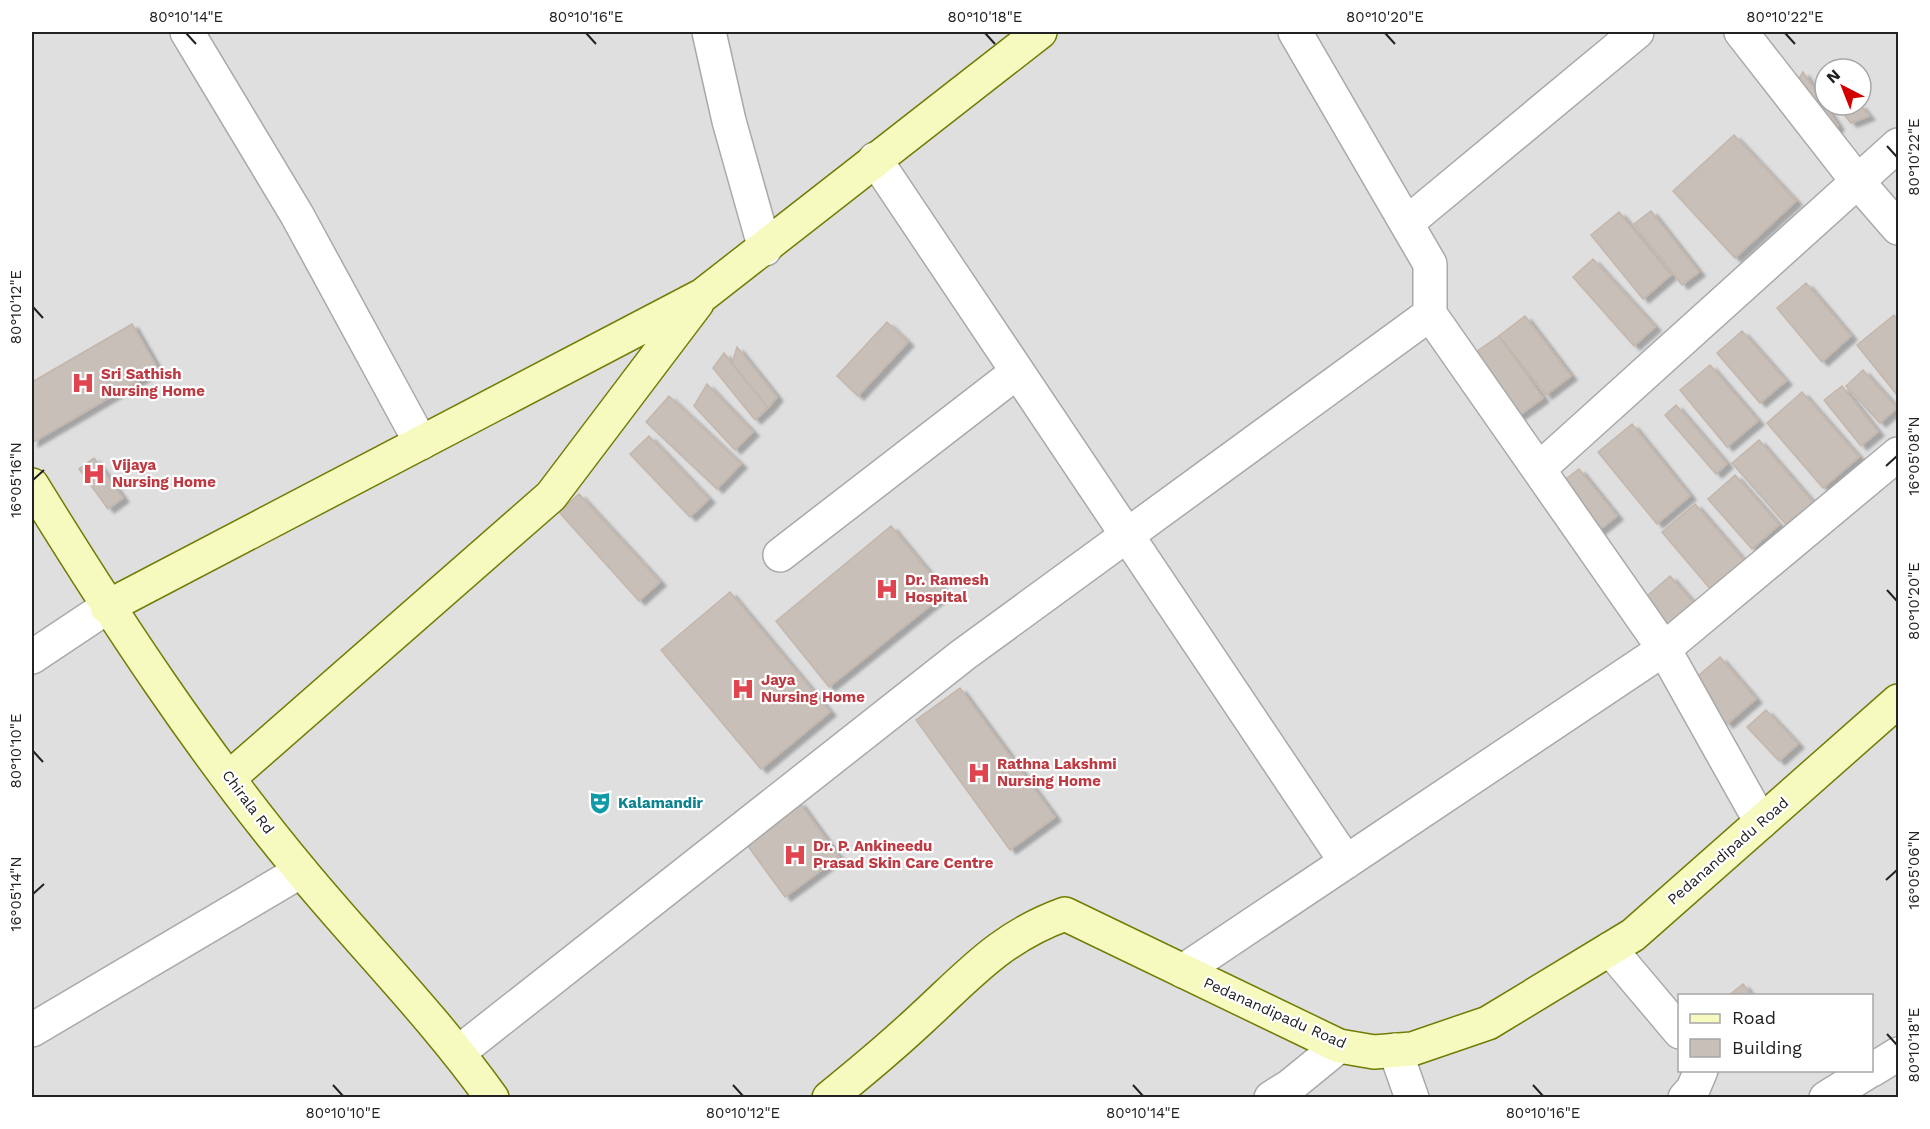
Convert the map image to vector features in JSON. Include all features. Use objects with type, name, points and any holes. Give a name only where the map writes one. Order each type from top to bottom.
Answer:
[{"type":"main road","points":[[107,607],[703,295],[765,249],[876,159],[1040,32]]},
{"type":"main road","points":[[229,778],[551,496],[703,295]]},
{"type":"main road","name":"Chirala Rd","points":[[32,485],[107,607],[229,778],[301,871],[459,1052],[487,1096]]},
{"type":"main road","name":"Pedanandipadu Road","points":[[829,1098],[877,1060],[997,948],[1033,926],[1065,914],[1339,1046],[1374,1052],[1412,1049],[1488,1023],[1633,935],[1899,701]]},
{"type":"street","points":[[187,32],[297,215],[421,442]]},
{"type":"street","points":[[709,32],[729,121],[765,249]]},
{"type":"street","points":[[1295,32],[1408,222],[1430,264],[1430,314],[1664,649],[1761,822]]},
{"type":"street","points":[[1408,222],[1636,32]]},
{"type":"street","points":[[1741,32],[1858,182],[1899,228]]},
{"type":"street","points":[[1539,469],[1899,146]]},
{"type":"street","points":[[876,159],[1346,862]]},
{"type":"street","points":[[459,1052],[963,655],[1430,314]]},
{"type":"street","points":[[780,555],[1017,372]]},
{"type":"street","points":[[1183,971],[1664,649],[1899,454]]},
{"type":"street","points":[[32,657],[107,607]]},
{"type":"street","points":[[32,1030],[301,871]]},
{"type":"street","points":[[1610,949],[1678,1030]]},
{"type":"street","points":[[1270,1098],[1290,1086],[1339,1046]]},
{"type":"street","points":[[1395,1050],[1412,1098]]},
{"type":"street","points":[[1873,1069],[1899,1054]]},
{"type":"street","points":[[1685,1098],[1693,1089],[1701,1072]]},
{"type":"street","points":[[1826,1098],[1868,1072]]},
{"type":"shaded area","points":[[32,32],[1898,32],[1898,1097],[32,1097]]},
{"type":"building","points":[[1803,72],[1813,87],[1813,108],[1795,85]]},
{"type":"building","points":[[1820,117],[1832,117],[1838,126],[1833,133]]},
{"type":"building","points":[[1846,117],[1866,117],[1851,123]]},
{"type":"building","points":[[1734,135],[1796,201],[1735,258],[1673,191]]},
{"type":"building","points":[[1651,211],[1699,272],[1682,285],[1634,224]]},
{"type":"building","points":[[1619,212],[1671,275],[1643,299],[1591,235]]},
{"type":"building","points":[[1593,259],[1655,327],[1634,346],[1573,277]]},
{"type":"building","points":[[1806,283],[1851,336],[1822,362],[1777,308]]},
{"type":"building","points":[[1894,315],[1898,320],[1898,396],[1857,345]]},
{"type":"building","points":[[1525,316],[1571,376],[1546,395],[1499,336]]},
{"type":"building","points":[[887,322],[908,342],[858,396],[837,376]]},
{"type":"building","points":[[132,324],[158,369],[32,443],[32,382]]},
{"type":"building","points":[[1742,331],[1786,381],[1760,403],[1717,353]]},
{"type":"building","points":[[1499,336],[1543,398],[1514,419],[1470,356]]},
{"type":"building","points":[[737,347],[777,397],[768,408],[732,364]]},
{"type":"building","points":[[724,353],[768,408],[755,420],[713,368]]},
{"type":"building","points":[[1710,365],[1758,421],[1727,447],[1680,390]]},
{"type":"building","points":[[1863,370],[1897,408],[1880,423],[1846,386]]},
{"type":"building","points":[[707,384],[753,432],[735,450],[694,406]]},
{"type":"building","points":[[1842,386],[1878,432],[1861,446],[1824,400]]},
{"type":"building","points":[[1802,392],[1859,457],[1823,488],[1767,423]]},
{"type":"building","points":[[669,396],[741,464],[717,489],[646,422]]},
{"type":"building","points":[[1676,405],[1727,464],[1716,474],[1665,415]]},
{"type":"building","points":[[1632,424],[1690,496],[1657,524],[1598,452]]},
{"type":"building","points":[[649,436],[709,499],[690,517],[630,454]]},
{"type":"building","points":[[1759,440],[1816,506],[1790,529],[1732,463]]},
{"type":"building","points":[[94,458],[123,498],[108,509],[79,469]]},
{"type":"building","points":[[1579,469],[1617,516],[1592,536],[1554,488]]},
{"type":"building","points":[[1735,475],[1779,525],[1752,549],[1708,499]]},
{"type":"building","points":[[579,494],[660,582],[639,601],[559,512]]},
{"type":"building","points":[[1695,504],[1745,562],[1712,591],[1662,532]]},
{"type":"building","points":[[891,526],[946,593],[829,687],[776,621]]},
{"type":"building","points":[[1670,576],[1696,606],[1664,632],[1639,603]]},
{"type":"building","points":[[730,592],[830,712],[761,769],[661,650]]},
{"type":"building","points":[[1720,657],[1756,699],[1727,724],[1691,682]]},
{"type":"building","points":[[960,688],[1055,817],[1010,850],[916,720]]},
{"type":"building","points":[[1766,710],[1798,744],[1779,761],[1747,727]]},
{"type":"building","points":[[799,802],[839,857],[785,897],[745,842]]},
{"type":"building","points":[[1743,984],[1750,994],[1730,994]]},
{"type":"place","name":"Sri Sathish Nursing Home","points":[[83,383]]},
{"type":"place","name":"Vijaya Nursing Home","points":[[94,474]]},
{"type":"place","name":"Dr. Ramesh Hospital","points":[[887,589]]},
{"type":"place","name":"Jaya Nursing Home","points":[[743,689]]},
{"type":"place","name":"Rathna Lakshmi Nursing Home","points":[[979,773]]},
{"type":"place","name":"Kalamandir","points":[[600,803]]},
{"type":"place","name":"Dr. P. Ankineedu Prasad Skin Care Centre","points":[[795,855]]}]
